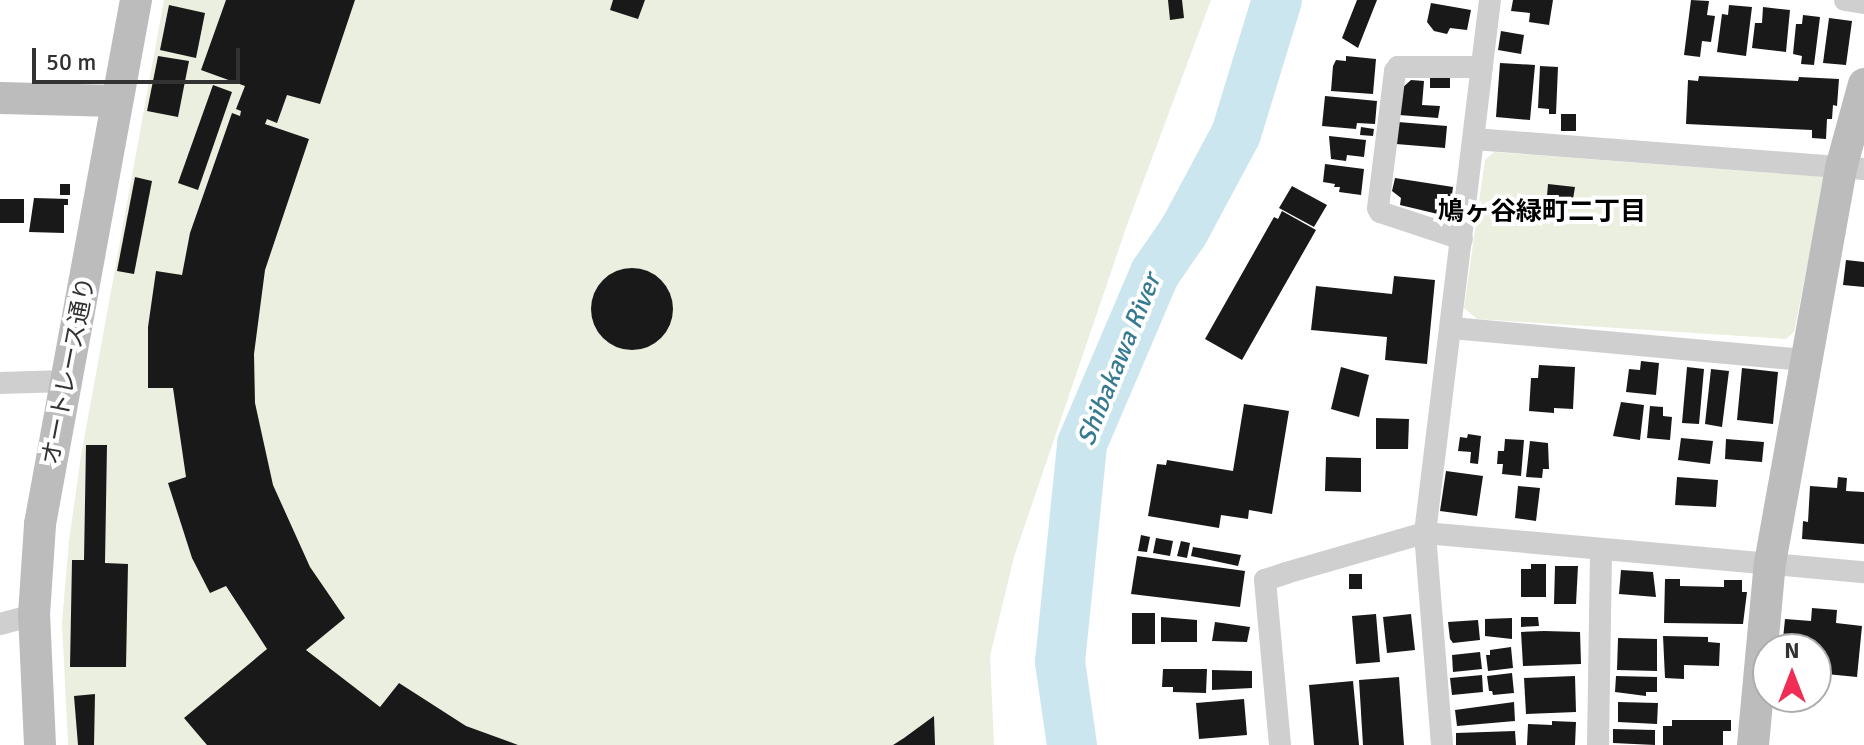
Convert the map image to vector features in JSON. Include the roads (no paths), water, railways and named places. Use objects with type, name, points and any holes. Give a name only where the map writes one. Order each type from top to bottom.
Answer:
[{"type":"street","name":"オートレース通り","points":[[40,745],[34,615],[40,524],[136,0]]},
{"type":"street","points":[[1442,745],[1425,533],[1490,0]]},
{"type":"street","points":[[1845,0],[1864,3]]},
{"type":"street","points":[[1462,239],[1380,212],[1378,208],[1395,71],[1398,67],[1482,67]]},
{"type":"street","points":[[1753,745],[1770,563],[1807,360],[1853,168],[1864,84]]},
{"type":"street","points":[[0,98],[117,101]]},
{"type":"street","points":[[1474,139],[1853,168]]},
{"type":"street","points":[[1452,328],[1807,360]]},
{"type":"street","points":[[0,383],[66,381]]},
{"type":"street","points":[[1280,745],[1265,580],[1425,533],[1864,572]]},
{"type":"street","points":[[1598,745],[1601,549]]},
{"type":"street","points":[[0,624],[34,615]]},
{"type":"waterway","name":"Shibakawa River","points":[[1072,745],[1060,662],[1082,444],[1155,273],[1184,231],[1236,134],[1277,0]]},
{"type":"district","name":"鳩ヶ谷緑町二丁目","points":[[1542,213]]}]
